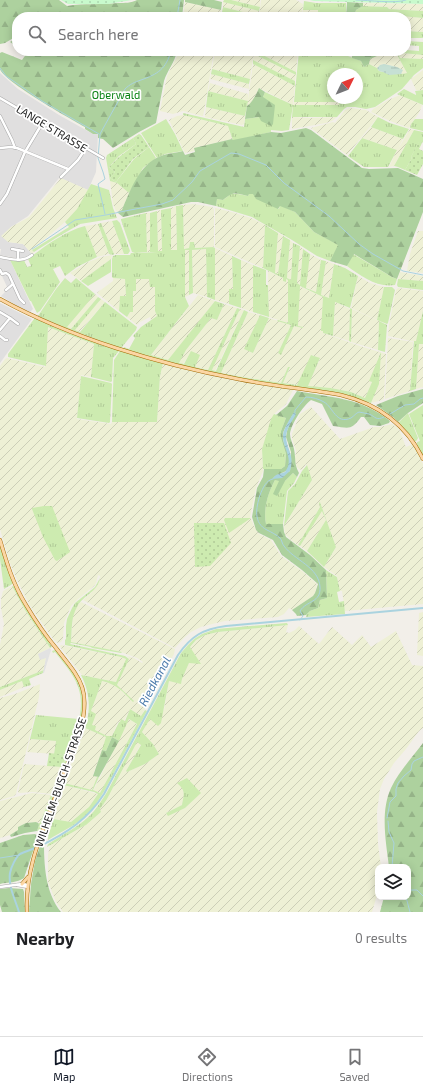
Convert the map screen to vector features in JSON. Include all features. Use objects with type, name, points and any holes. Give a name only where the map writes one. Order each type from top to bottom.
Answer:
[{"type":"main road","points":[[0,299],[75,333],[115,347],[205,372],[257,383],[352,398],[376,408],[394,420],[410,438],[423,459]]},
{"type":"main road","name":"WILHELM-BUSCH-STRASSE","points":[[0,540],[11,577],[22,599],[35,620],[78,676],[83,690],[85,707],[81,728],[36,850],[29,876],[27,912]]},
{"type":"main road","points":[[22,884],[29,876]]},
{"type":"street","name":"LANGE STRASSE","points":[[0,98],[103,158]]},
{"type":"street","points":[[0,116],[15,148]]},
{"type":"street","points":[[0,204],[7,194],[25,152],[43,122]]},
{"type":"street","points":[[0,148],[15,148],[68,169]]},
{"type":"street","points":[[61,177],[78,160],[86,148]]},
{"type":"street","points":[[12,250],[23,251]]},
{"type":"street","points":[[18,250],[18,260]]},
{"type":"street","points":[[0,257],[18,260],[32,255]]},
{"type":"street","points":[[0,270],[2,274],[9,275],[20,299],[24,303]]},
{"type":"street","points":[[6,290],[13,284]]},
{"type":"street","points":[[0,312],[18,324]]},
{"type":"street","points":[[0,330],[10,318]]},
{"type":"street","points":[[0,336],[7,340]]},
{"type":"street","points":[[15,885],[22,884],[28,886]]},
{"type":"street","points":[[0,887],[8,885],[28,886]]},
{"type":"shaded area","points":[[0,73],[18,89],[59,115],[93,134],[98,134],[96,172],[88,190],[59,178],[28,216],[11,227],[8,242],[23,244],[32,254],[27,258],[22,259],[0,255]]},
{"type":"shaded area","points":[[0,258],[10,260],[33,309],[30,312],[1,296],[8,289],[2,276]]},
{"type":"shaded area","points":[[0,303],[32,319],[0,363]]},
{"type":"shaded area","points":[[50,648],[51,650],[43,673],[46,658],[40,660],[38,654]]},
{"type":"green space","points":[[0,0],[59,0],[67,6],[126,3],[137,0],[184,0],[183,12],[12,12],[12,39],[0,44]]},
{"type":"green space","points":[[61,0],[132,0],[108,4],[68,4]]},
{"type":"green space","points":[[185,0],[214,0],[222,2],[221,10],[185,2]]},
{"type":"green space","points":[[224,0],[231,0],[260,7],[259,11],[223,2]]},
{"type":"green space","points":[[231,0],[260,0],[260,7]]},
{"type":"green space","points":[[261,0],[296,0],[303,4],[302,12],[260,12]]},
{"type":"green space","points":[[310,0],[423,0],[423,4],[314,1]]},
{"type":"green space","points":[[304,1],[316,3],[346,3],[346,12],[318,12],[318,10],[303,10]]},
{"type":"green space","points":[[185,2],[221,10],[221,12],[184,12]]},
{"type":"green space","points":[[223,2],[259,12],[243,12],[223,7]]},
{"type":"green space","points":[[347,2],[363,3],[363,6],[356,10],[355,12],[346,12]]},
{"type":"green space","points":[[363,3],[423,4],[423,11],[363,6]]},
{"type":"green space","points":[[363,6],[423,11],[423,18],[411,17],[411,12],[355,12],[356,10]]},
{"type":"green space","points":[[223,7],[243,12],[222,12]]},
{"type":"green space","points":[[303,10],[318,10],[318,12],[303,12]]},
{"type":"green space","points":[[411,17],[423,18],[423,32],[411,31]]},
{"type":"green space","points":[[411,31],[423,32],[423,38],[411,38]]},
{"type":"green space","points":[[411,41],[423,42],[423,55],[411,54],[411,50],[419,51],[419,46],[411,45]]},
{"type":"green space","name":"Oberwald","points":[[2,52],[22,60],[25,56],[176,56],[164,81],[156,123],[113,148],[103,139],[98,138],[98,134],[93,134],[85,129],[85,127],[25,91],[4,75],[0,69],[0,53]]},
{"type":"green space","points":[[411,54],[423,55],[423,59],[400,58],[399,56],[411,56]]},
{"type":"green space","points":[[177,56],[213,56],[203,116],[183,111],[173,114],[160,111],[167,76]]},
{"type":"green space","points":[[214,56],[253,56],[250,79],[212,69]]},
{"type":"green space","points":[[254,56],[258,56],[296,75],[295,81],[253,60]]},
{"type":"green space","points":[[258,56],[265,56],[296,72],[296,75]]},
{"type":"green space","points":[[265,56],[298,56],[296,72]]},
{"type":"green space","points":[[299,56],[348,56],[361,61],[364,67],[369,64],[377,68],[379,71],[397,74],[407,73],[398,56],[400,58],[423,59],[423,68],[414,75],[402,89],[375,107],[366,109],[347,107],[337,117],[292,117],[293,105],[363,104],[363,68],[327,68],[327,102],[294,102]]},
{"type":"green space","points":[[352,56],[377,56],[370,59],[369,64],[364,67],[361,61],[352,58]]},
{"type":"green space","points":[[373,56],[398,56],[407,73],[401,74],[402,73],[397,67],[384,64],[377,68],[369,64],[369,59]]},
{"type":"green space","points":[[253,60],[295,81],[295,86],[253,64]]},
{"type":"green space","points":[[253,64],[295,86],[293,105],[259,88],[253,100],[247,106]]},
{"type":"green space","points":[[384,64],[403,70],[401,74],[389,75],[379,71],[377,68]]},
{"type":"green space","points":[[212,69],[250,79],[249,84],[211,74]]},
{"type":"green space","points":[[423,70],[423,90],[416,90],[411,79]]},
{"type":"green space","points":[[211,74],[249,84],[249,89],[210,79]]},
{"type":"green space","points":[[210,83],[248,94],[248,101],[208,91]]},
{"type":"green space","points":[[259,88],[265,92],[263,97],[275,105],[273,124],[271,126],[261,121],[259,117],[245,119],[247,106],[253,100]]},
{"type":"green space","points":[[404,89],[416,95],[415,91],[423,90],[423,105],[397,94]]},
{"type":"green space","points":[[208,91],[248,101],[245,116],[206,107]]},
{"type":"green space","points":[[265,92],[293,105],[289,130],[271,130],[271,132],[233,141],[228,126],[183,115],[183,113],[244,127],[245,119],[259,117]]},
{"type":"green space","points":[[400,95],[422,105],[419,113],[409,128],[371,112],[373,109],[388,100]]},
{"type":"green space","points":[[294,102],[327,102],[327,104],[339,104],[339,105],[293,105]]},
{"type":"green space","points":[[206,107],[245,116],[244,124],[242,125],[205,117]]},
{"type":"green space","points":[[350,108],[366,110],[378,117],[347,155],[311,128],[333,122],[335,123],[345,110]]},
{"type":"green space","points":[[183,115],[228,126],[232,139],[194,148],[194,151],[185,153],[169,120]]},
{"type":"green space","points":[[292,117],[337,117],[326,123],[292,129]]},
{"type":"green space","points":[[378,117],[390,123],[409,129],[403,139],[371,127]]},
{"type":"green space","points":[[166,119],[183,151],[165,154],[157,158],[141,133]]},
{"type":"green space","points":[[415,119],[423,119],[423,131],[410,128]]},
{"type":"green space","points":[[371,127],[403,139],[398,149],[410,129],[414,130],[394,166],[389,167],[397,150],[362,138]]},
{"type":"green space","points":[[306,128],[311,130],[362,168],[398,168],[423,179],[423,212],[397,279],[354,254],[347,266],[330,261],[338,245],[314,232],[295,212],[280,206],[278,209],[256,199],[253,194],[249,194],[248,196],[232,194],[223,200],[217,199],[216,206],[191,202],[123,217],[117,212],[122,210],[136,179],[141,172],[153,160],[161,156],[183,151],[185,155],[195,152],[194,148],[232,139],[271,132],[281,133]]},
{"type":"green space","points":[[414,130],[423,132],[423,142],[419,142],[405,170],[394,166]]},
{"type":"green space","points":[[139,134],[149,147],[133,159],[116,182],[110,178],[115,172],[109,167],[136,144],[133,138]]},
{"type":"green space","points":[[133,138],[136,144],[119,156],[109,167],[115,172],[110,178],[116,182],[134,159],[149,147],[156,158],[143,168],[129,193],[117,183],[110,181],[106,158],[107,155]]},
{"type":"green space","points":[[362,138],[397,150],[388,167],[364,167],[348,156]]},
{"type":"green space","points":[[419,141],[422,143],[419,149],[423,151],[423,164],[417,175],[405,170]]},
{"type":"green space","points":[[61,178],[88,190],[77,209],[65,222],[32,250],[34,252],[32,254],[23,244],[8,242],[1,236],[11,227],[29,217]]},
{"type":"green space","points":[[110,181],[117,183],[129,193],[122,210],[116,211],[113,204]]},
{"type":"green space","points":[[91,184],[109,190],[117,218],[80,224],[34,252],[32,250],[69,227],[65,222],[77,209]]},
{"type":"green space","points":[[231,194],[248,196],[249,194],[253,194],[279,209],[280,205],[295,212],[314,232],[339,245],[330,261],[317,256],[252,217],[216,206],[217,199],[223,200]]},
{"type":"green space","points":[[193,204],[212,207],[214,209],[213,247],[195,248],[194,242],[190,242],[189,248],[184,249],[183,205]]},
{"type":"green space","points":[[183,205],[184,249],[189,248],[190,242],[194,242],[195,248],[215,248],[215,300],[207,297],[206,249],[192,250],[193,293],[189,295],[189,250],[185,250],[185,297],[189,306],[151,355],[168,360],[215,301],[224,304],[217,320],[211,318],[186,350],[179,363],[184,364],[191,351],[200,355],[195,367],[208,370],[237,308],[240,309],[212,370],[216,371],[244,310],[248,312],[221,373],[281,383],[288,367],[290,367],[283,383],[297,385],[311,355],[320,358],[308,386],[351,392],[365,398],[372,382],[369,381],[381,352],[379,384],[371,403],[343,394],[260,382],[207,372],[123,349],[124,347],[129,349],[135,338],[133,336],[141,327],[157,316],[155,311],[155,287],[150,287],[149,279],[136,279],[136,291],[133,291],[133,312],[130,312],[127,317],[119,311],[120,296],[126,296],[125,279],[112,277],[113,256],[130,255],[131,253],[157,252],[150,252],[150,213],[157,211],[158,251],[162,251],[161,210],[171,208],[171,250],[177,250],[176,206]]},
{"type":"green space","points":[[176,206],[177,250],[171,250],[171,208]]},
{"type":"green space","points":[[215,208],[251,218],[265,225],[263,268],[215,247]]},
{"type":"green space","points":[[161,210],[162,251],[158,251],[157,211]]},
{"type":"green space","points":[[146,213],[150,213],[150,252],[147,252]]},
{"type":"green space","points":[[146,213],[147,252],[135,253],[132,252],[121,219]]},
{"type":"green space","points":[[117,220],[120,223],[130,251],[128,254],[124,254],[112,221]]},
{"type":"green space","points":[[112,221],[124,254],[114,254],[101,223]]},
{"type":"green space","points":[[101,223],[114,254],[113,255],[109,254],[98,224]]},
{"type":"green space","points":[[98,224],[109,254],[97,257],[85,226]]},
{"type":"green space","points":[[265,225],[278,233],[275,273],[278,274],[283,236],[290,240],[287,278],[291,280],[293,243],[300,246],[297,283],[300,285],[303,249],[310,254],[306,288],[316,292],[321,260],[326,261],[321,295],[329,298],[334,264],[345,268],[358,276],[350,308],[335,302],[333,336],[321,331],[323,297],[300,286],[298,326],[303,328],[294,326],[281,355],[278,353],[291,325],[277,321],[288,323],[288,280],[286,279],[286,282],[283,281],[283,278],[263,268]]},
{"type":"green space","points":[[85,226],[97,257],[77,267],[65,276],[60,266],[53,269],[60,282],[40,311],[37,313],[10,260],[24,260],[27,267],[31,266],[28,259],[48,244],[70,231]]},
{"type":"green space","points":[[418,231],[423,231],[423,273],[407,271],[410,254]]},
{"type":"green space","points":[[278,233],[283,236],[278,275],[275,273]]},
{"type":"green space","points":[[290,240],[293,243],[291,280],[287,278]]},
{"type":"green space","points":[[300,246],[303,249],[300,285],[297,283]]},
{"type":"green space","points":[[215,248],[232,256],[233,289],[229,289],[229,304],[215,300]]},
{"type":"green space","points":[[206,249],[207,297],[193,293],[192,250]]},
{"type":"green space","points":[[184,250],[189,250],[189,295],[185,297]]},
{"type":"green space","points":[[310,254],[321,260],[316,292],[305,287]]},
{"type":"green space","points":[[353,254],[397,279],[395,285],[382,285],[376,283],[347,266]]},
{"type":"green space","points":[[112,255],[111,259],[81,281],[70,273],[88,262]]},
{"type":"green space","points":[[232,256],[241,260],[241,308],[229,304],[229,289],[233,289]]},
{"type":"green space","points":[[111,259],[111,272],[88,286],[81,281]]},
{"type":"green space","points":[[241,260],[253,265],[253,312],[241,308]]},
{"type":"green space","points":[[326,261],[334,264],[329,298],[321,295]]},
{"type":"green space","points":[[253,265],[266,270],[269,317],[253,312]]},
{"type":"green space","points":[[268,271],[283,278],[283,281],[286,282],[286,279],[288,280],[288,323],[269,317]]},
{"type":"green space","points":[[400,272],[423,276],[423,281],[398,279]]},
{"type":"green space","points":[[358,276],[370,283],[384,287],[377,320],[351,308]]},
{"type":"green space","points":[[65,278],[71,283],[76,278],[95,294],[67,327],[71,329],[98,297],[101,299],[75,330],[80,332],[105,302],[137,327],[122,347],[120,348],[66,328],[38,316]]},
{"type":"green space","points":[[113,278],[125,279],[126,296],[120,296],[119,311],[97,293],[113,281]]},
{"type":"green space","points":[[136,279],[149,279],[155,287],[155,311],[157,316],[151,320],[150,317],[137,325],[127,317],[130,312],[133,312],[133,291]]},
{"type":"green space","points":[[398,279],[423,281],[423,290],[398,287]]},
{"type":"green space","points":[[299,286],[323,297],[323,333],[386,354],[384,399],[371,403],[379,384],[380,354],[370,381],[372,382],[365,398],[351,392],[331,388],[307,387],[320,359],[312,355],[298,385],[283,383],[290,368],[288,367],[281,383],[221,373],[248,312],[260,315],[245,349],[253,353],[269,318],[291,325],[278,353],[281,354],[294,326],[303,328],[298,326]]},
{"type":"green space","points":[[384,287],[392,287],[395,290],[387,324],[377,320]]},
{"type":"green space","points":[[398,288],[423,291],[423,311],[416,342],[388,336],[396,290]]},
{"type":"green space","points":[[95,294],[98,297],[71,329],[66,327]]},
{"type":"green space","points":[[198,295],[215,301],[168,361],[151,355]]},
{"type":"green space","points":[[101,299],[105,302],[79,332],[74,330]]},
{"type":"green space","points":[[335,302],[350,309],[349,341],[333,336]]},
{"type":"green space","points":[[224,304],[237,308],[208,370],[195,367],[192,351],[183,364],[178,363],[186,350],[211,318],[217,320]]},
{"type":"green space","points":[[350,308],[352,309],[351,342],[349,341]]},
{"type":"green space","points":[[240,309],[244,310],[215,371],[212,370]]},
{"type":"green space","points":[[352,309],[379,321],[378,350],[351,342]]},
{"type":"green space","points":[[423,311],[423,344],[419,344],[416,389],[410,391],[414,341],[416,341]]},
{"type":"green space","points":[[260,315],[269,318],[253,353],[244,349]]},
{"type":"green space","points":[[35,318],[118,350],[119,351],[113,358],[112,381],[91,377],[94,344],[48,327],[46,366],[8,357],[8,354]]},
{"type":"green space","points":[[379,321],[387,325],[385,352],[378,350]]},
{"type":"green space","points":[[48,326],[94,344],[91,377],[81,375],[77,419],[111,424],[112,422],[157,421],[160,376],[163,363],[206,375],[293,390],[286,404],[274,414],[262,449],[263,471],[256,488],[250,517],[259,534],[271,540],[281,556],[317,584],[313,596],[292,610],[289,608],[284,614],[278,617],[225,621],[201,627],[191,632],[175,648],[83,600],[91,593],[100,580],[100,576],[98,575],[94,586],[71,606],[64,623],[63,639],[61,642],[58,643],[54,640],[30,606],[18,582],[10,563],[0,529],[0,366],[7,358],[45,367]]},
{"type":"green space","points":[[388,338],[413,342],[410,391],[385,399]]},
{"type":"green space","points":[[419,343],[423,344],[423,387],[416,389]]},
{"type":"green space","points":[[120,351],[163,363],[160,376],[157,422],[112,422],[114,360]]},
{"type":"green space","points":[[81,376],[112,384],[109,423],[77,418]]},
{"type":"green space","points":[[423,389],[423,403],[398,422],[376,405],[398,396]]},
{"type":"green space","points":[[297,391],[334,397],[357,403],[379,413],[390,421],[389,423],[380,426],[370,425],[364,417],[361,417],[355,425],[349,428],[333,426],[322,404],[311,400],[295,420],[290,436],[294,449],[296,467],[299,473],[297,477],[293,473],[285,481],[277,496],[273,494],[279,481],[275,480],[267,501],[265,518],[266,524],[283,524],[286,537],[310,555],[326,570],[327,598],[320,600],[318,608],[310,611],[306,615],[297,616],[292,610],[313,596],[318,584],[282,555],[273,540],[256,530],[252,517],[257,488],[263,477],[264,469],[281,469],[285,466],[286,454],[281,438],[281,431],[286,418],[276,415],[287,406]],"holes":[[[293,414],[286,437],[291,452],[290,471],[273,478],[276,475],[286,471],[289,466],[290,461],[284,443],[283,434]]]},
{"type":"green space","points":[[423,405],[423,456],[417,446],[417,442],[420,441],[409,414]]},
{"type":"green space","points":[[311,407],[340,439],[374,427],[392,424],[399,429],[406,447],[413,444],[417,451],[423,464],[423,604],[345,611],[342,591],[340,591],[337,576],[324,567],[336,547],[320,502],[320,507],[298,545],[285,534],[284,526],[312,480],[306,464],[302,470],[297,467],[295,459],[296,451],[292,438],[292,434],[300,414]]},
{"type":"green space","points":[[408,413],[418,438],[416,441],[414,441],[398,423]]},
{"type":"green space","points":[[274,414],[286,418],[281,431],[281,438],[286,454],[285,466],[281,469],[263,469],[262,449],[271,419]]},
{"type":"green space","points":[[307,465],[312,480],[284,526],[288,491],[295,484]]},
{"type":"green space","points":[[293,473],[297,477],[287,491],[283,524],[266,524],[265,512],[267,501],[275,480],[285,481]]},
{"type":"green space","points":[[320,502],[336,547],[324,567],[307,551],[326,520],[322,511],[300,546],[298,545],[320,507]]},
{"type":"green space","points":[[52,506],[70,552],[57,561],[55,560],[43,537],[32,509]]},
{"type":"green space","points":[[322,510],[326,520],[307,551],[300,546]]},
{"type":"green space","points":[[225,518],[251,518],[229,533],[224,520]]},
{"type":"green space","points":[[194,523],[224,523],[231,543],[210,566],[195,567]]},
{"type":"green space","points":[[0,544],[7,569],[13,583],[4,589],[0,559]]},
{"type":"green space","points":[[326,570],[337,577],[340,591],[337,592],[339,602],[344,601],[345,614],[306,617],[310,611],[318,608],[320,600],[327,598]]},
{"type":"green space","points":[[100,578],[96,587],[83,599],[75,611],[72,624],[71,642],[122,652],[70,644],[125,656],[129,659],[117,685],[134,701],[133,702],[116,687],[102,681],[91,711],[96,714],[92,725],[96,726],[95,730],[107,736],[112,736],[121,719],[125,721],[130,709],[141,716],[145,710],[147,711],[105,790],[94,807],[81,820],[48,840],[53,819],[71,822],[89,807],[98,794],[63,785],[64,783],[92,790],[97,777],[99,777],[93,790],[100,793],[137,724],[129,719],[119,741],[112,737],[106,751],[102,750],[106,737],[85,728],[89,701],[81,675],[116,682],[126,659],[65,645],[67,619],[72,608],[75,603],[95,587]]},
{"type":"green space","points":[[12,586],[25,610],[50,648],[38,654],[46,658],[44,670],[0,687],[0,645],[4,624],[1,599],[3,591]]},
{"type":"green space","points":[[12,586],[14,586],[28,611],[52,647],[50,648],[25,610]]},
{"type":"green space","points":[[81,602],[175,649],[174,654],[162,675],[164,676],[141,716],[130,709],[124,721],[118,722],[112,736],[107,736],[94,730],[92,725],[91,711],[102,681],[116,685],[133,702],[117,685],[129,658],[127,656],[142,663],[143,662],[121,652],[71,642],[73,615],[77,606]]},
{"type":"green space","points":[[423,612],[423,656],[417,655],[419,613]]},
{"type":"green space","points":[[287,623],[288,625],[218,632],[205,635],[196,640],[190,647],[201,664],[189,663],[181,684],[169,681],[161,723],[158,726],[150,719],[142,732],[153,744],[159,754],[145,764],[127,772],[126,771],[141,745],[137,742],[107,799],[100,809],[101,812],[86,825],[47,847],[48,844],[84,821],[98,806],[107,792],[181,653],[194,639],[202,634],[216,629]]},
{"type":"green space","points":[[288,625],[286,632],[289,633],[299,626],[319,644],[332,627],[352,645],[362,635],[371,647],[396,631],[412,665],[423,666],[423,728],[394,763],[384,779],[380,789],[377,812],[378,844],[381,864],[375,864],[376,900],[372,912],[63,912],[56,902],[48,882],[48,855],[50,845],[86,825],[101,812],[100,809],[107,799],[137,741],[141,744],[126,771],[127,772],[145,764],[159,754],[153,744],[142,732],[150,719],[164,710],[169,681],[181,683],[189,663],[190,647],[196,640],[205,635],[218,632]],"holes":[[[187,779],[200,793],[185,808],[168,815],[166,813],[182,805],[184,794],[182,788]]]},
{"type":"green space","points":[[61,645],[126,659],[116,682],[82,675],[61,648]]},
{"type":"green space","points":[[55,650],[71,668],[75,675],[82,690],[84,706],[80,727],[55,794],[53,795],[52,794],[67,755],[54,754],[56,741],[30,739],[36,715],[79,719],[81,708],[81,699],[76,682],[55,652],[53,653],[52,651]]},
{"type":"green space","points":[[44,670],[43,673],[29,679],[31,685],[24,687],[22,681],[0,690],[0,687]]},
{"type":"green space","points":[[22,681],[24,687],[0,697],[0,690]]},
{"type":"green space","points":[[40,684],[39,697],[16,794],[0,800],[0,698]]},
{"type":"green space","points":[[129,719],[137,724],[100,793],[93,791]]},
{"type":"green space","points":[[85,728],[107,737],[93,775],[97,777],[92,790],[64,783]]},
{"type":"green space","points":[[112,737],[119,741],[99,777],[93,776],[102,750],[106,751]]},
{"type":"green space","points":[[30,739],[56,741],[54,754],[27,752]]},
{"type":"green space","points":[[423,743],[423,912],[380,912],[383,900],[411,900],[411,864],[389,864],[385,837],[385,817],[388,797],[394,782]]},
{"type":"green space","points":[[49,753],[67,755],[62,767],[47,766]]},
{"type":"green space","points":[[24,764],[62,767],[52,794],[18,792]]},
{"type":"green space","points":[[187,778],[201,793],[185,808],[168,816],[166,813],[182,805],[184,793],[182,788],[177,783]]},
{"type":"green space","points":[[63,785],[98,794],[89,807],[71,822],[53,819]]},
{"type":"green space","points":[[32,793],[51,795],[40,823],[26,823],[18,827],[19,830],[0,838],[0,801]]},
{"type":"green space","points":[[51,795],[53,798],[40,831],[37,831],[39,825],[38,823],[40,823]]},
{"type":"green space","points":[[56,797],[58,798],[48,832],[46,833],[44,831]]},
{"type":"green space","points":[[36,822],[39,825],[37,831],[11,837],[10,835],[18,830],[18,827],[26,823]]},
{"type":"green space","points":[[35,834],[38,836],[24,878],[15,882],[0,884],[0,843],[23,835]]},
{"type":"green space","points":[[42,840],[44,840],[46,878],[52,896],[61,912],[29,912],[31,884],[35,861]]},
{"type":"green space","points":[[0,889],[23,889],[25,912],[2,912],[0,905]]},
{"type":"water","points":[[294,412],[296,414],[286,434],[292,461],[290,471],[282,478],[272,479],[276,475],[285,472],[288,467],[289,463],[283,440],[283,433]]},
{"type":"waterway","points":[[178,12],[180,0]]},
{"type":"waterway","points":[[356,0],[389,2],[406,0]]},
{"type":"waterway","points":[[105,214],[98,184],[105,179],[98,158],[100,134],[125,89],[133,83],[157,73],[164,67],[169,56]]},
{"type":"waterway","points":[[0,68],[6,76],[42,101],[99,134]]},
{"type":"waterway","points":[[32,249],[75,220],[162,204],[173,200],[192,182],[200,171],[231,153],[239,154],[266,165],[284,183],[329,216],[359,244],[373,254],[403,271],[423,275]]},
{"type":"waterway","points":[[295,412],[306,397],[308,397],[324,402],[338,417],[342,419],[346,420],[351,418],[359,412],[369,414],[378,419],[384,417]]},
{"type":"waterway","points":[[390,414],[405,405],[414,404],[423,398]]},
{"type":"waterway","points":[[273,479],[267,483],[260,495],[257,505],[259,523],[279,537],[288,551],[311,569],[319,580],[320,592],[316,599],[303,607],[300,611],[303,616],[300,620]]},
{"type":"waterway","name":"Riedkanal","points":[[19,912],[10,883],[11,871],[15,860],[20,854],[40,846],[68,830],[84,818],[98,803],[178,655],[183,648],[198,634],[204,631],[226,626],[423,608]]},
{"type":"waterway","points":[[387,818],[390,802],[396,796],[398,783],[411,770],[414,761],[423,757]]},
{"type":"waterway","points":[[388,821],[389,832],[394,843],[392,864]]},
{"type":"waterway","points":[[0,858],[19,855]]},
{"type":"waterway","points":[[411,890],[417,890],[423,896]]},
{"type":"waterway","points":[[407,900],[410,912]]}]
